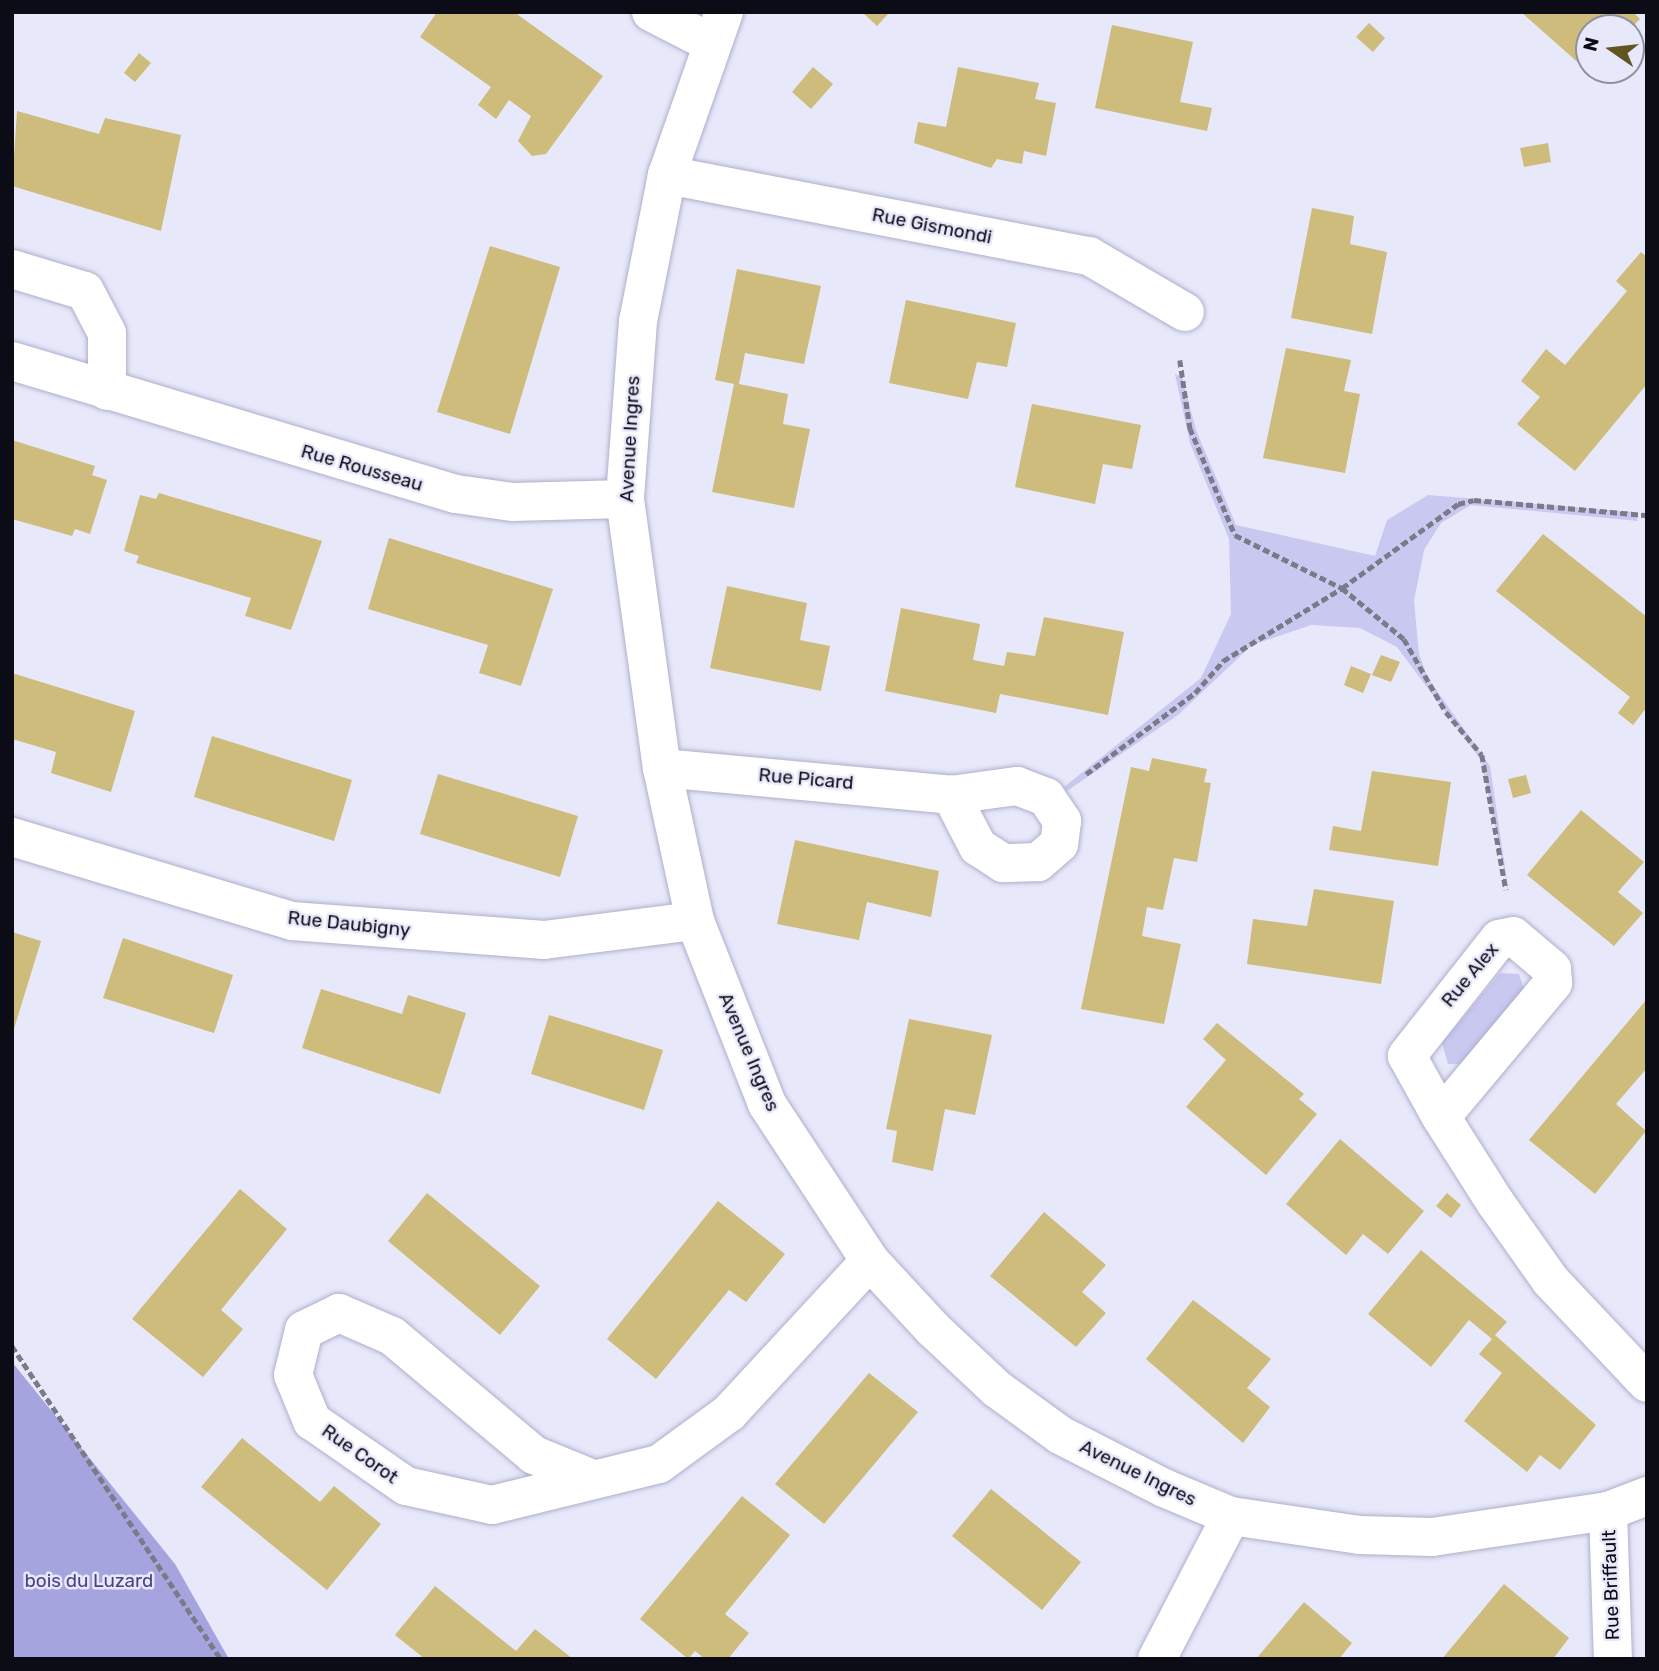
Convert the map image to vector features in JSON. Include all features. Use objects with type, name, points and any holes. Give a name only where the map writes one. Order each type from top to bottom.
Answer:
[{"type":"street","points":[[651,12],[717,27]]},
{"type":"street","name":"Avenue Ingres","points":[[717,27],[667,175],[638,321],[625,499],[662,768],[695,921],[767,1104],[870,1261],[997,1389],[1060,1435],[1231,1516],[1360,1535],[1432,1537],[1608,1511],[1647,1496]]},
{"type":"street","name":"Rue Gismondi","points":[[667,175],[1089,256],[1185,312]]},
{"type":"street","points":[[12,269],[85,291],[107,333],[107,391]]},
{"type":"street","name":"Rue Rousseau","points":[[12,361],[456,494],[512,502],[625,499]]},
{"type":"street","name":"Rue Picard","points":[[662,768],[951,795],[1017,786],[1046,797]]},
{"type":"street","points":[[951,795],[978,847],[1003,863],[1038,862],[1059,844],[1062,821],[1046,797]]},
{"type":"street","name":"Rue Daubigny","points":[[12,837],[292,921],[544,940],[695,921]]},
{"type":"street","name":"Rue Alex","points":[[1441,1117],[1553,983],[1552,969],[1513,936],[1499,939],[1407,1056],[1441,1117],[1551,1281],[1647,1383]]},
{"type":"street","name":"Rue Corot","points":[[593,1479],[534,1455],[392,1336],[339,1313],[304,1330],[293,1374],[312,1421],[406,1486],[492,1505],[659,1464],[729,1413],[870,1261]]},
{"type":"street","name":"Rue Briffault","points":[[1608,1511],[1614,1659]]},
{"type":"street","points":[[1157,1659],[1231,1516]]},
{"type":"path","points":[[1185,312],[1178,375],[1187,415],[1235,535],[1342,588],[1404,639],[1446,712],[1482,755],[1513,936]]},
{"type":"path","points":[[1046,797],[1195,693],[1223,661],[1342,588],[1458,504],[1474,500],[1647,515]]},
{"type":"path","points":[[12,1346],[221,1659]]},
{"type":"shaded area","points":[[1175,374],[1182,377],[1196,430],[1236,525],[1375,556],[1387,520],[1428,495],[1634,512],[1638,521],[1471,505],[1441,523],[1424,550],[1414,601],[1419,654],[1428,678],[1490,766],[1509,894],[1481,760],[1397,647],[1360,628],[1311,625],[1252,645],[1178,715],[1067,791],[1064,787],[1201,678],[1231,614],[1229,539],[1190,443]]},
{"type":"shaded area","points":[[1500,973],[1519,974],[1525,991],[1464,1064],[1448,1064],[1442,1043]]},
{"type":"green space","name":"bois du Luzard","points":[[12,1362],[175,1564],[229,1659],[12,1659]]},
{"type":"building","points":[[437,12],[514,12],[603,76],[546,154],[532,156],[518,141],[531,116],[509,100],[496,119],[478,105],[491,87],[420,37]]},
{"type":"building","points":[[862,12],[890,12],[877,26]]},
{"type":"building","points":[[1521,12],[1635,14],[1575,14],[1575,60]]},
{"type":"building","points":[[1369,23],[1385,38],[1373,52],[1356,37]]},
{"type":"building","points":[[1112,25],[1193,42],[1180,102],[1212,108],[1207,131],[1095,108]]},
{"type":"building","points":[[139,53],[151,63],[135,82],[124,73]]},
{"type":"building","points":[[813,67],[833,84],[811,109],[792,92]]},
{"type":"building","points":[[958,67],[1039,83],[1035,99],[1056,103],[1046,156],[1024,151],[1022,164],[997,159],[991,168],[914,143],[918,122],[946,127]]},
{"type":"building","points":[[17,111],[99,134],[105,118],[181,135],[161,231],[12,186]]},
{"type":"building","points":[[1548,143],[1551,162],[1524,167],[1520,148]]},
{"type":"building","points":[[1312,208],[1354,216],[1350,244],[1387,252],[1372,334],[1291,318]]},
{"type":"building","points":[[490,246],[560,267],[510,434],[437,412]]},
{"type":"building","points":[[1641,252],[1647,257],[1647,384],[1575,471],[1517,424],[1540,397],[1521,381],[1546,349],[1565,365],[1627,291],[1616,281]]},
{"type":"building","points":[[737,269],[821,286],[804,364],[745,353],[739,384],[788,394],[783,424],[810,429],[794,508],[712,492],[734,384],[715,380]]},
{"type":"building","points":[[906,300],[1016,323],[1007,367],[977,362],[968,399],[889,383]]},
{"type":"building","points":[[1286,348],[1351,360],[1344,391],[1360,394],[1345,473],[1263,458]]},
{"type":"building","points":[[1032,404],[1141,425],[1132,469],[1103,464],[1095,504],[1015,487]]},
{"type":"building","points":[[12,440],[95,466],[92,475],[107,480],[90,534],[75,529],[72,536],[12,519]]},
{"type":"building","points":[[159,493],[322,541],[291,630],[245,616],[251,598],[136,563],[139,556],[124,551],[140,495],[156,499]]},
{"type":"building","points":[[1543,534],[1647,617],[1647,707],[1633,725],[1618,713],[1630,697],[1496,591]]},
{"type":"building","points":[[389,538],[553,589],[521,686],[479,673],[488,645],[368,609]]},
{"type":"building","points":[[727,586],[807,603],[800,640],[830,646],[821,691],[710,668]]},
{"type":"building","points":[[901,608],[980,624],[973,660],[1004,666],[1007,652],[1035,656],[1044,617],[1124,632],[1108,715],[1000,694],[996,713],[885,691]]},
{"type":"building","points":[[1381,655],[1400,662],[1391,682],[1372,675]]},
{"type":"building","points":[[1351,666],[1371,674],[1363,693],[1344,685]]},
{"type":"building","points":[[12,673],[135,711],[111,792],[51,773],[56,752],[12,739]]},
{"type":"building","points":[[212,736],[352,780],[334,841],[194,797]]},
{"type":"building","points":[[1152,758],[1207,769],[1204,782],[1211,783],[1197,862],[1174,858],[1163,910],[1147,907],[1142,936],[1181,944],[1164,1024],[1081,1009],[1131,767],[1149,771]]},
{"type":"building","points":[[1372,771],[1451,782],[1438,866],[1329,850],[1333,826],[1361,831]]},
{"type":"building","points":[[438,774],[578,816],[560,877],[420,834]]},
{"type":"building","points":[[1526,775],[1531,793],[1513,798],[1508,779]]},
{"type":"building","points":[[1581,810],[1644,862],[1618,892],[1643,913],[1614,946],[1527,875]]},
{"type":"building","points":[[795,840],[939,871],[931,917],[867,902],[859,940],[777,924]]},
{"type":"building","points":[[1314,889],[1394,901],[1381,984],[1247,964],[1253,919],[1307,926]]},
{"type":"building","points":[[12,932],[41,941],[13,1032],[12,1032]]},
{"type":"building","points":[[123,938],[233,975],[214,1033],[103,998]]},
{"type":"building","points":[[321,989],[402,1014],[408,995],[466,1013],[440,1094],[302,1048]]},
{"type":"building","points":[[1647,999],[1647,1068],[1616,1104],[1646,1131],[1595,1194],[1529,1140]]},
{"type":"building","points":[[549,1015],[663,1050],[644,1110],[531,1074]]},
{"type":"building","points":[[909,1019],[992,1035],[975,1115],[945,1109],[933,1171],[892,1162],[897,1131],[886,1129]]},
{"type":"building","points":[[1217,1023],[1304,1094],[1299,1099],[1317,1114],[1266,1175],[1186,1107],[1226,1060],[1203,1039]]},
{"type":"building","points":[[1340,1139],[1424,1211],[1388,1254],[1363,1234],[1346,1255],[1286,1204]]},
{"type":"building","points":[[240,1189],[287,1229],[221,1310],[243,1329],[203,1377],[132,1319]]},
{"type":"building","points":[[427,1193],[540,1286],[500,1335],[388,1241]]},
{"type":"building","points":[[1447,1193],[1461,1205],[1451,1218],[1436,1206]]},
{"type":"building","points":[[718,1201],[785,1254],[746,1302],[729,1290],[656,1379],[607,1339]]},
{"type":"building","points":[[1044,1212],[1106,1265],[1082,1292],[1106,1313],[1076,1347],[990,1276]]},
{"type":"building","points":[[1421,1250],[1507,1322],[1495,1335],[1596,1425],[1560,1470],[1540,1455],[1527,1472],[1464,1421],[1502,1373],[1479,1354],[1492,1339],[1469,1320],[1431,1367],[1368,1314]]},
{"type":"building","points":[[1193,1300],[1271,1359],[1247,1388],[1270,1407],[1243,1443],[1146,1359]]},
{"type":"building","points":[[869,1373],[918,1412],[824,1524],[775,1484]]},
{"type":"building","points":[[242,1438],[320,1502],[334,1486],[381,1524],[327,1590],[201,1487]]},
{"type":"building","points":[[991,1489],[1081,1562],[1042,1610],[952,1536]]},
{"type":"building","points":[[742,1496],[790,1535],[725,1614],[749,1633],[728,1659],[705,1659],[695,1651],[688,1659],[640,1619]]},
{"type":"building","points":[[1504,1584],[1569,1638],[1553,1659],[1442,1659]]},
{"type":"building","points":[[435,1586],[516,1651],[535,1629],[573,1659],[425,1659],[395,1635]]},
{"type":"building","points":[[1304,1602],[1352,1643],[1339,1659],[1256,1659]]}]
